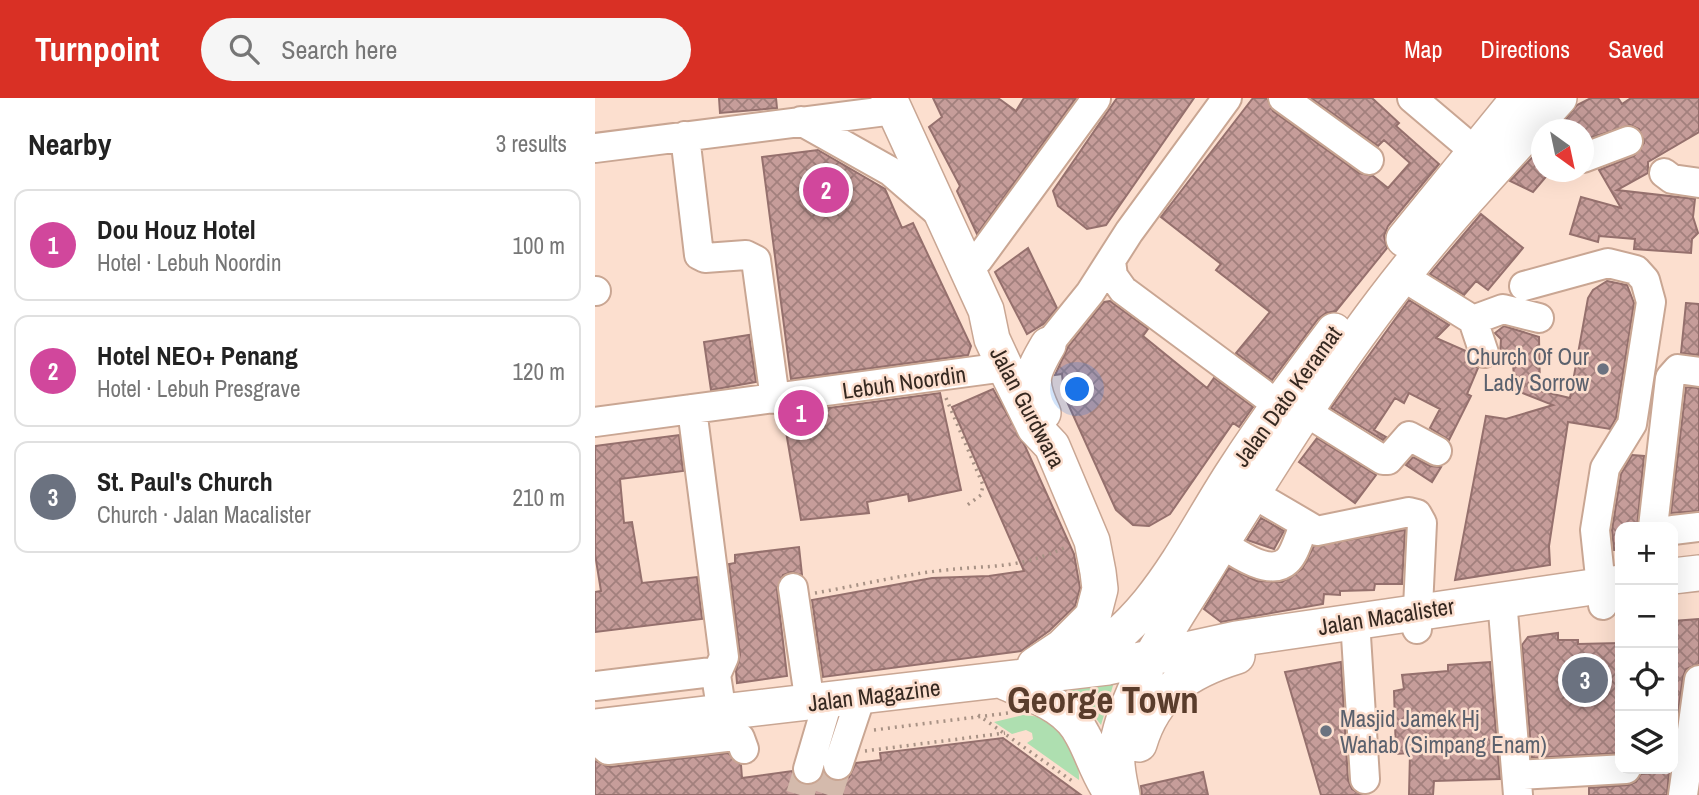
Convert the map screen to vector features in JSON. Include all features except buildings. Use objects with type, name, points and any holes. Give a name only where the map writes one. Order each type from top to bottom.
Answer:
[{"type":"main road","name":"Jalan Dato Keramat","points":[[1122,795],[1116,760],[1119,737],[1152,656],[1252,493],[1292,409],[1345,352],[1402,276],[1485,160],[1519,98]]},
{"type":"main road","name":"Jalan Dato Keramat","points":[[1546,119],[1559,98]]},
{"type":"main road","name":"Jalan Gurdwara","points":[[892,104],[986,310],[992,339],[1035,428],[1052,446],[1094,549],[1100,589],[1098,603],[1087,625],[1039,663],[999,679]]},
{"type":"main road","name":"Jalan Dato Keramat","points":[[1045,675],[1100,650],[1141,614],[1292,409],[1485,160],[1531,140]]},
{"type":"main road","points":[[986,310],[1013,346],[1023,349],[1048,345]]},
{"type":"main road","points":[[1048,345],[1033,371],[1032,382],[1033,393],[1047,422],[1052,446]]},
{"type":"main road","points":[[1678,575],[1699,573]]},
{"type":"main road","points":[[1678,594],[1699,592]]},
{"type":"main road","name":"Jalan Macalister","points":[[1152,656],[1236,639],[1418,620],[1611,594]]},
{"type":"main road","name":"Jalan Macalister","points":[[1128,795],[1143,727],[1168,690],[1186,676],[1246,654],[1356,636],[1418,620]]},
{"type":"main road","name":"Jalan Magazine","points":[[598,742],[712,727],[833,700],[1108,667],[1152,656]]},
{"type":"main road","points":[[999,679],[1054,704],[1067,713],[1082,732],[1114,795]]},
{"type":"street","points":[[1048,345],[1090,293],[1227,98]]},
{"type":"street","points":[[1283,98],[1369,160]]},
{"type":"street","points":[[967,269],[978,260],[1095,99]]},
{"type":"street","points":[[1425,102],[1485,160]]},
{"type":"street","points":[[595,148],[801,121],[892,104]]},
{"type":"street","points":[[801,121],[890,171],[943,216]]},
{"type":"street","points":[[685,136],[699,255],[705,258],[746,255],[756,260],[775,399]]},
{"type":"street","points":[[1594,154],[1628,141]]},
{"type":"street","points":[[1664,173],[1672,179],[1699,183]]},
{"type":"street","points":[[1111,261],[1114,276],[1123,290],[1292,409],[1384,460],[1391,458],[1409,436],[1437,451]]},
{"type":"street","points":[[1524,286],[1608,262],[1636,270],[1645,280],[1651,302],[1632,424],[1605,468],[1595,530],[1611,594]]},
{"type":"street","points":[[1402,276],[1473,320],[1484,353]]},
{"type":"street","points":[[1090,293],[1107,289],[1123,290]]},
{"type":"street","points":[[1473,320],[1503,309],[1539,318]]},
{"type":"street","name":"Lebuh Noordin","points":[[595,422],[942,377],[1005,366]]},
{"type":"street","points":[[1654,522],[1670,378],[1678,369],[1699,372]]},
{"type":"street","points":[[692,410],[724,657],[714,674],[712,727],[740,738],[744,749]]},
{"type":"street","points":[[1252,493],[1304,526],[1317,531],[1409,512],[1417,514],[1422,523],[1418,620]]},
{"type":"street","points":[[1221,543],[1261,566],[1283,564],[1289,561],[1304,526]]},
{"type":"street","points":[[1678,529],[1699,527]]},
{"type":"street","points":[[793,592],[833,700],[846,759]]},
{"type":"street","points":[[1503,609],[1518,785],[1615,771]]},
{"type":"street","points":[[1356,636],[1365,779]]},
{"type":"street","points":[[595,686],[714,674]]},
{"type":"street","points":[[1683,795],[1679,765],[1699,680]]},
{"type":"street","points":[[808,769],[833,700]]},
{"type":"path","points":[[942,377],[949,407],[983,485],[981,495],[966,506]]},
{"type":"path","points":[[793,592],[938,571],[1004,568],[1038,560],[1074,543]]},
{"type":"path","points":[[872,732],[877,728],[1011,713]]},
{"type":"path","points":[[978,715],[1080,787]]},
{"type":"path","points":[[846,759],[1005,733]]},
{"type":"path","points":[[846,759],[866,742]]},
{"type":"green space","points":[[1115,679],[1101,725],[1082,700],[1067,688]]},
{"type":"green space","points":[[1023,715],[1046,718],[1060,728],[1075,754],[1079,780],[1027,743],[1033,739],[1032,733],[1026,730],[1012,734],[994,722]]},
{"type":"tunnel","points":[[828,795],[838,765]]},
{"type":"tunnel","points":[[800,795],[808,769]]},
{"type":"place","name":"Hotel NEO+ Penang","points":[[826,190]]},
{"type":"place","name":"Church Of Our Lady Sorrow","points":[[1603,369]]},
{"type":"place","name":"Dou Houz Hotel","points":[[801,413]]},
{"type":"place","name":"St. Paul's Church","points":[[1585,680]]},
{"type":"place","name":"Masjid Jamek Hj Wahab (Simpang Enam)","points":[[1326,731]]},
{"type":"district","name":"George Town","points":[[1103,700]]}]
